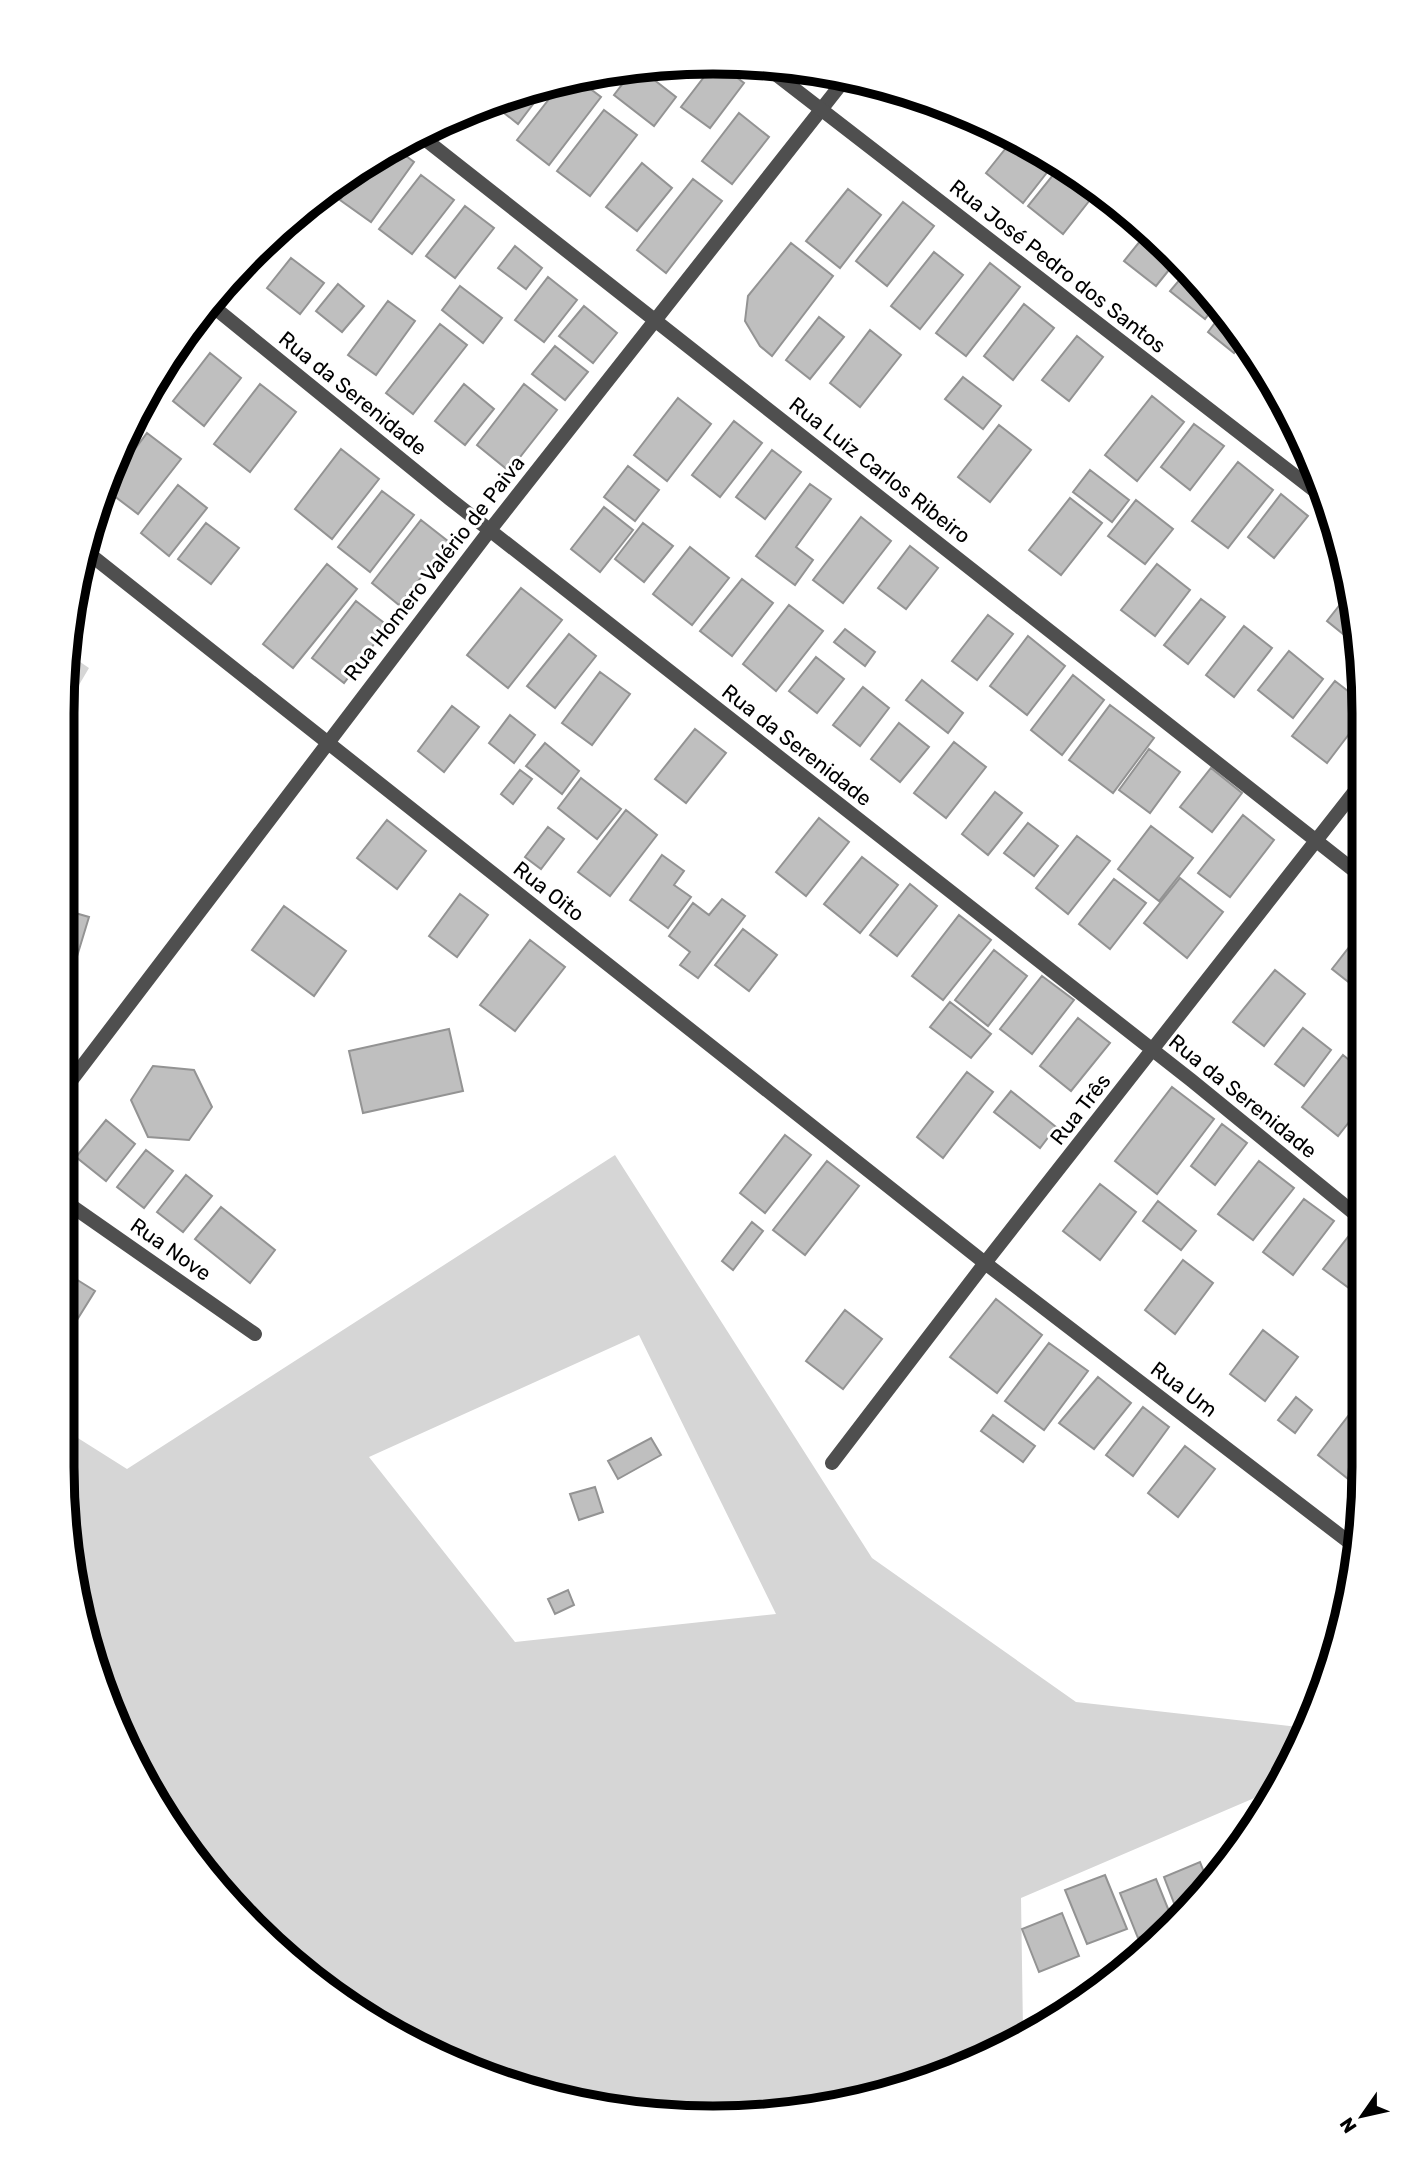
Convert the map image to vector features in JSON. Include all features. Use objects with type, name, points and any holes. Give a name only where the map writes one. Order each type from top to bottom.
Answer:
[{"type":"street","name":"Rua José Pedro dos Santos","points":[[780,77],[1311,488]]},
{"type":"street","name":"Rua Homero Valério de Paiva","points":[[74,1077],[326,742],[839,86]]},
{"type":"street","name":"Rua Luiz Carlos Ribeiro","points":[[427,141],[1352,868]]},
{"type":"street","name":"Rua da Serenidade","points":[[217,310],[490,530],[1153,1050],[1352,1212]]},
{"type":"street","name":"Rua Oito","points":[[93,557],[985,1263]]},
{"type":"street","name":"Rua Três","points":[[832,1463],[985,1263],[1352,795]]},
{"type":"street","name":"Rua Nove","points":[[74,1208],[255,1334]]},
{"type":"street","name":"Rua Um","points":[[985,1263],[1347,1540]]},
{"type":"shaded area","points":[[76,659],[89,668],[74,693]]},
{"type":"shaded area","points":[[615,1155],[872,1558],[1076,1702],[1296,1727],[1260,1795],[1021,1898],[1023,2025],[995,2040],[918,2072],[878,2084],[796,2100],[712,2106],[671,2104],[629,2100],[547,2084],[507,2072],[430,2040],[357,1998],[291,1947],[261,1918],[232,1888],[181,1822],[139,1749],[107,1672],[95,1632],[79,1550],[75,1508],[74,1436],[127,1469]],"holes":[[[639,1335],[776,1614],[515,1642],[369,1457]]]},
{"type":"building","points":[[706,74],[733,74],[744,83],[710,128],[681,107]]},
{"type":"building","points":[[650,77],[676,97],[654,126],[614,95],[626,80]]},
{"type":"building","points":[[587,86],[601,97],[549,165],[517,140],[553,94]]},
{"type":"building","points":[[538,98],[518,124],[500,110]]},
{"type":"building","points":[[604,110],[637,135],[590,196],[557,171]]},
{"type":"building","points":[[739,113],[769,137],[732,184],[702,161]]},
{"type":"building","points":[[1008,146],[1049,170],[1023,203],[986,173]]},
{"type":"building","points":[[403,154],[414,162],[371,222],[340,200],[357,181]]},
{"type":"building","points":[[642,163],[672,188],[637,231],[606,207]]},
{"type":"building","points":[[1055,173],[1091,198],[1063,234],[1028,206]]},
{"type":"building","points":[[421,175],[454,200],[412,254],[379,229]]},
{"type":"building","points":[[693,179],[722,201],[666,273],[637,250]]},
{"type":"building","points":[[848,189],[881,215],[840,268],[806,241]]},
{"type":"building","points":[[903,202],[934,226],[887,286],[856,261]]},
{"type":"building","points":[[465,206],[494,228],[455,278],[426,256]]},
{"type":"building","points":[[1142,239],[1171,268],[1156,286],[1124,261]]},
{"type":"building","points":[[791,243],[833,276],[772,356],[760,346],[745,321],[748,296]]},
{"type":"building","points":[[515,246],[542,268],[526,289],[498,268]]},
{"type":"building","points":[[934,252],[963,275],[920,329],[891,306]]},
{"type":"building","points":[[291,258],[324,283],[300,314],[267,288]]},
{"type":"building","points":[[990,263],[1020,287],[966,356],[936,333]]},
{"type":"building","points":[[548,277],[577,300],[544,342],[515,320]]},
{"type":"building","points":[[1181,278],[1210,312],[1205,319],[1170,291]]},
{"type":"building","points":[[338,284],[364,306],[342,332],[316,311]]},
{"type":"building","points":[[460,286],[502,318],[483,343],[442,310]]},
{"type":"building","points":[[388,301],[415,321],[376,375],[348,355]]},
{"type":"building","points":[[1024,304],[1054,328],[1013,380],[984,356]]},
{"type":"building","points":[[584,306],[617,333],[593,363],[559,336]]},
{"type":"building","points":[[819,317],[844,337],[810,379],[786,360]]},
{"type":"building","points":[[1217,321],[1238,349],[1234,353],[1208,332]]},
{"type":"building","points":[[440,324],[467,345],[413,414],[386,393]]},
{"type":"building","points":[[870,330],[901,355],[860,407],[830,383]]},
{"type":"building","points":[[1077,336],[1103,357],[1069,401],[1042,380]]},
{"type":"building","points":[[555,346],[588,372],[565,400],[532,374]]},
{"type":"building","points":[[210,353],[241,378],[204,426],[173,401]]},
{"type":"building","points":[[963,377],[1001,406],[983,429],[945,399]]},
{"type":"building","points":[[260,384],[296,412],[250,472],[214,444]]},
{"type":"building","points":[[464,384],[494,409],[465,445],[435,421]]},
{"type":"building","points":[[524,384],[557,410],[509,471],[477,445]]},
{"type":"building","points":[[1152,396],[1184,422],[1137,481],[1105,455]]},
{"type":"building","points":[[678,398],[711,424],[667,481],[634,455]]},
{"type":"building","points":[[734,421],[762,443],[720,497],[692,475]]},
{"type":"building","points":[[1194,424],[1224,446],[1190,490],[1161,467]]},
{"type":"building","points":[[999,425],[1031,450],[990,502],[958,477]]},
{"type":"building","points":[[147,433],[181,459],[138,514],[112,494],[124,464]]},
{"type":"building","points":[[341,449],[379,479],[332,539],[295,509]]},
{"type":"building","points":[[772,450],[801,472],[765,519],[736,497]]},
{"type":"building","points":[[1238,462],[1273,490],[1228,548],[1192,521]]},
{"type":"building","points":[[628,466],[659,490],[635,521],[604,497]]},
{"type":"building","points":[[1090,470],[1129,500],[1112,522],[1073,492]]},
{"type":"building","points":[[810,484],[831,499],[796,547],[813,560],[795,585],[756,556]]},
{"type":"building","points":[[178,485],[207,508],[169,556],[141,533]]},
{"type":"building","points":[[382,491],[414,515],[370,572],[338,547]]},
{"type":"building","points":[[1281,494],[1308,516],[1274,558],[1248,537]]},
{"type":"building","points":[[1070,498],[1102,523],[1061,575],[1029,550]]},
{"type":"building","points":[[1136,500],[1173,529],[1145,564],[1108,536]]},
{"type":"building","points":[[604,507],[633,530],[600,572],[571,549]]},
{"type":"building","points":[[861,517],[891,541],[843,603],[813,580]]},
{"type":"building","points":[[421,520],[449,542],[399,605],[372,583]]},
{"type":"building","points":[[206,523],[239,548],[211,584],[178,559]]},
{"type":"building","points":[[643,523],[673,546],[644,582],[615,559]]},
{"type":"building","points":[[910,546],[938,568],[906,609],[878,588]]},
{"type":"building","points":[[690,547],[729,578],[692,625],[653,594]]},
{"type":"building","points":[[327,564],[357,589],[293,668],[263,644]]},
{"type":"building","points":[[1157,564],[1190,590],[1155,636],[1121,610]]},
{"type":"building","points":[[742,579],[773,603],[732,656],[700,631]]},
{"type":"building","points":[[521,588],[562,620],[508,688],[467,655]]},
{"type":"building","points":[[1201,599],[1225,617],[1188,664],[1164,645]]},
{"type":"building","points":[[356,601],[388,626],[344,683],[312,658]]},
{"type":"building","points":[[1342,603],[1347,637],[1327,621]]},
{"type":"building","points":[[789,605],[823,631],[776,691],[743,664]]},
{"type":"building","points":[[988,615],[1013,634],[977,680],[952,661]]},
{"type":"building","points":[[1244,626],[1272,648],[1234,697],[1206,675]]},
{"type":"building","points":[[845,629],[875,652],[865,666],[834,642]]},
{"type":"building","points":[[569,634],[596,656],[555,708],[527,686]]},
{"type":"building","points":[[1028,636],[1065,666],[1027,715],[990,686]]},
{"type":"building","points":[[1289,651],[1323,679],[1293,718],[1258,690]]},
{"type":"building","points":[[816,657],[844,679],[817,713],[789,691]]},
{"type":"building","points":[[600,672],[630,694],[592,745],[562,723]]},
{"type":"building","points":[[1073,675],[1104,700],[1062,755],[1031,730]]},
{"type":"building","points":[[922,680],[963,713],[948,733],[906,700]]},
{"type":"building","points":[[1335,681],[1351,694],[1352,730],[1327,763],[1292,736]]},
{"type":"building","points":[[863,687],[889,708],[860,746],[833,725]]},
{"type":"building","points":[[1110,705],[1154,738],[1113,793],[1069,760]]},
{"type":"building","points":[[452,706],[479,727],[444,772],[418,751]]},
{"type":"building","points":[[510,715],[535,735],[514,763],[489,743]]},
{"type":"building","points":[[899,723],[929,747],[900,782],[871,759]]},
{"type":"building","points":[[695,729],[726,753],[686,803],[655,779]]},
{"type":"building","points":[[954,742],[986,767],[946,818],[914,793]]},
{"type":"building","points":[[545,743],[579,771],[562,794],[526,766]]},
{"type":"building","points":[[1149,749],[1180,772],[1150,813],[1119,790]]},
{"type":"building","points":[[1211,768],[1242,793],[1212,832],[1180,807]]},
{"type":"building","points":[[520,770],[532,779],[513,804],[501,794]]},
{"type":"building","points":[[581,778],[621,809],[597,839],[558,808]]},
{"type":"building","points":[[995,792],[1022,813],[988,855],[962,834]]},
{"type":"building","points":[[626,810],[657,835],[610,896],[578,872]]},
{"type":"building","points":[[1243,815],[1274,840],[1230,897],[1198,873]]},
{"type":"building","points":[[819,818],[849,842],[806,896],[776,872]]},
{"type":"building","points":[[387,820],[426,851],[397,889],[357,858]]},
{"type":"building","points":[[1028,823],[1058,846],[1034,876],[1004,853]]},
{"type":"building","points":[[1151,826],[1193,858],[1159,901],[1118,869]]},
{"type":"building","points":[[548,827],[564,839],[541,869],[525,857]]},
{"type":"building","points":[[1077,836],[1110,861],[1068,914],[1036,888]]},
{"type":"building","points":[[662,855],[684,871],[674,885],[691,897],[668,928],[630,900]]},
{"type":"building","points":[[862,857],[898,885],[860,933],[824,904]]},
{"type":"building","points":[[1180,878],[1223,912],[1187,958],[1144,923]]},
{"type":"building","points":[[1114,879],[1146,903],[1110,949],[1079,924]]},
{"type":"building","points":[[910,884],[937,906],[897,956],[870,935]]},
{"type":"building","points":[[460,894],[488,915],[457,957],[429,936]]},
{"type":"building","points":[[722,899],[745,916],[698,978],[680,965],[690,952],[669,936],[693,903],[709,915]]},
{"type":"building","points":[[284,906],[346,951],[314,996],[252,950]]},
{"type":"building","points":[[74,913],[89,917],[74,966]]},
{"type":"building","points":[[959,915],[991,940],[943,1000],[912,976]]},
{"type":"building","points":[[743,929],[777,955],[749,991],[715,965]]},
{"type":"building","points":[[530,940],[565,967],[515,1031],[480,1005]]},
{"type":"building","points":[[1352,943],[1352,985],[1332,969]]},
{"type":"building","points":[[994,950],[1027,976],[988,1026],[955,1000]]},
{"type":"building","points":[[1275,970],[1305,994],[1264,1046],[1233,1022]]},
{"type":"building","points":[[1042,976],[1074,1000],[1032,1054],[1000,1029]]},
{"type":"building","points":[[950,1002],[991,1034],[971,1058],[930,1027]]},
{"type":"building","points":[[1078,1018],[1110,1043],[1071,1091],[1040,1066]]},
{"type":"building","points":[[1303,1028],[1331,1050],[1304,1086],[1275,1064]]},
{"type":"building","points":[[449,1029],[463,1091],[363,1113],[349,1051]]},
{"type":"building","points":[[1343,1055],[1352,1062],[1352,1118],[1338,1136],[1302,1107]]},
{"type":"building","points":[[153,1066],[194,1070],[212,1107],[189,1140],[148,1137],[131,1100]]},
{"type":"building","points":[[967,1072],[993,1092],[943,1158],[917,1137]]},
{"type":"building","points":[[1172,1087],[1214,1119],[1157,1194],[1115,1161]]},
{"type":"building","points":[[1011,1091],[1056,1127],[1040,1148],[994,1112]]},
{"type":"building","points":[[106,1120],[135,1144],[106,1181],[76,1157]]},
{"type":"building","points":[[1222,1124],[1247,1143],[1215,1185],[1191,1166]]},
{"type":"building","points":[[785,1135],[811,1155],[765,1213],[740,1193]]},
{"type":"building","points":[[146,1150],[173,1171],[144,1208],[117,1187]]},
{"type":"building","points":[[827,1161],[859,1186],[805,1255],[773,1230]]},
{"type":"building","points":[[1259,1161],[1294,1188],[1253,1240],[1218,1214]]},
{"type":"building","points":[[186,1175],[212,1196],[183,1232],[157,1212]]},
{"type":"building","points":[[1100,1184],[1136,1212],[1100,1260],[1063,1231]]},
{"type":"building","points":[[1304,1199],[1334,1221],[1293,1275],[1263,1252]]},
{"type":"building","points":[[1158,1201],[1196,1231],[1181,1250],[1143,1221]]},
{"type":"building","points":[[221,1207],[275,1250],[250,1283],[195,1239]]},
{"type":"building","points":[[752,1222],[763,1231],[733,1270],[722,1261]]},
{"type":"building","points":[[1352,1232],[1352,1290],[1323,1269]]},
{"type":"building","points":[[1183,1260],[1213,1283],[1175,1334],[1145,1310]]},
{"type":"building","points":[[74,1278],[95,1291],[74,1325]]},
{"type":"building","points":[[996,1299],[1042,1335],[997,1393],[950,1357]]},
{"type":"building","points":[[845,1310],[882,1339],[843,1389],[806,1361]]},
{"type":"building","points":[[1263,1330],[1298,1357],[1265,1401],[1230,1374]]},
{"type":"building","points":[[1049,1343],[1088,1371],[1044,1430],[1005,1401]]},
{"type":"building","points":[[1098,1377],[1131,1403],[1094,1449],[1059,1423]]},
{"type":"building","points":[[1296,1397],[1312,1410],[1295,1433],[1278,1420]]},
{"type":"building","points":[[1143,1407],[1169,1427],[1133,1476],[1106,1455]]},
{"type":"building","points":[[1352,1411],[1351,1481],[1318,1455]]},
{"type":"building","points":[[993,1415],[1035,1446],[1023,1462],[981,1431]]},
{"type":"building","points":[[651,1438],[661,1455],[618,1479],[608,1461]]},
{"type":"building","points":[[1185,1446],[1215,1469],[1178,1517],[1148,1493]]},
{"type":"building","points":[[595,1487],[603,1512],[579,1520],[570,1494]]},
{"type":"building","points":[[568,1590],[574,1605],[555,1614],[548,1599]]},
{"type":"building","points":[[1200,1862],[1204,1873],[1175,1906],[1164,1877]]},
{"type":"building","points":[[1105,1875],[1127,1929],[1087,1944],[1065,1890]]},
{"type":"building","points":[[1156,1879],[1169,1912],[1147,1934],[1138,1938],[1120,1893]]},
{"type":"building","points":[[1062,1913],[1079,1956],[1039,1972],[1022,1929]]}]
